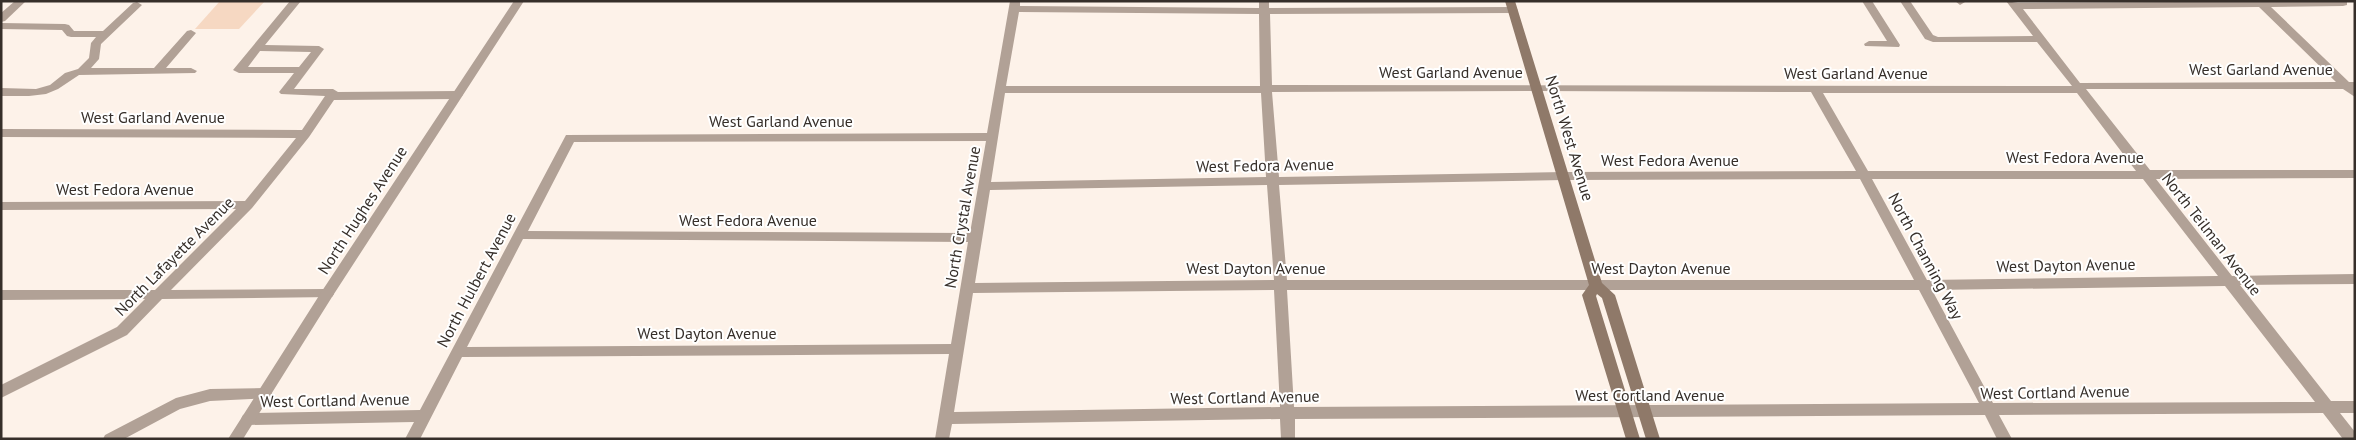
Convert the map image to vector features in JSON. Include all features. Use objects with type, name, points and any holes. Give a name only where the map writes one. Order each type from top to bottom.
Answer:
[{"type":"main road","name":"North West Avenue","points":[[1512,5],[1596,286],[1608,295],[1653,439]]},
{"type":"main road","name":"North West Avenue","points":[[1596,286],[1589,295],[1633,439]]},
{"type":"street","points":[[3,22],[21,1]]},
{"type":"street","points":[[296,1],[239,70],[302,70]]},
{"type":"street","name":"North Hughes Avenue","points":[[235,439],[327,294],[519,1]]},
{"type":"street","points":[[1867,1],[1895,45],[1869,44]]},
{"type":"street","points":[[1905,1],[1930,37],[1937,40],[2041,39]]},
{"type":"street","points":[[2261,2],[2350,85],[2355,94]]},
{"type":"street","points":[[2013,3],[2261,2],[2343,4]]},
{"type":"street","name":"North Teilman Avenue","points":[[2013,3],[2352,439]]},
{"type":"street","points":[[81,72],[94,59],[96,43],[138,4]]},
{"type":"street","points":[[1014,5],[1512,5]]},
{"type":"street","name":"North Crystal Avenue","points":[[942,439],[956,349],[986,186],[992,137],[1014,5]]},
{"type":"street","points":[[1264,6],[1271,180],[1285,347],[1288,439]]},
{"type":"street","points":[[3,22],[65,27],[71,34],[105,34]]},
{"type":"street","points":[[157,72],[192,33]]},
{"type":"street","points":[[257,48],[319,48],[284,92],[458,95]]},
{"type":"street","points":[[1,92],[37,92],[53,88],[64,77],[81,72],[191,71]]},
{"type":"street","name":"West Garland Avenue","points":[[1000,90],[1536,88],[1965,90],[2350,85]]},
{"type":"street","name":"North Channing Way","points":[[1815,89],[1924,285],[2005,439]]},
{"type":"street","name":"North Lafayette Avenue","points":[[1,392],[122,331],[248,205],[305,134],[332,94]]},
{"type":"street","name":"West Garland Avenue","points":[[1,132],[305,134]]},
{"type":"street","name":"West Garland Avenue","points":[[570,138],[992,137]]},
{"type":"street","name":"North Hulbert Avenue","points":[[412,439],[570,138]]},
{"type":"street","name":"West Fedora Avenue","points":[[986,186],[1564,176],[2144,173],[2355,174]]},
{"type":"street","name":"West Fedora Avenue","points":[[1,206],[248,205]]},
{"type":"street","name":"West Fedora Avenue","points":[[519,235],[976,238]]},
{"type":"street","name":"West Dayton Avenue","points":[[967,288],[1280,285],[1924,285],[2355,279]]},
{"type":"street","points":[[1,295],[327,294]]},
{"type":"street","name":"West Dayton Avenue","points":[[458,352],[956,349]]},
{"type":"street","points":[[110,439],[176,404],[210,395],[265,394]]},
{"type":"street","name":"West Cortland Avenue","points":[[945,418],[1287,413],[2355,407]]},
{"type":"street","name":"West Cortland Avenue","points":[[248,419],[424,416]]},
{"type":"shaded area","points":[[220,1],[265,1],[239,29],[195,29]]}]
